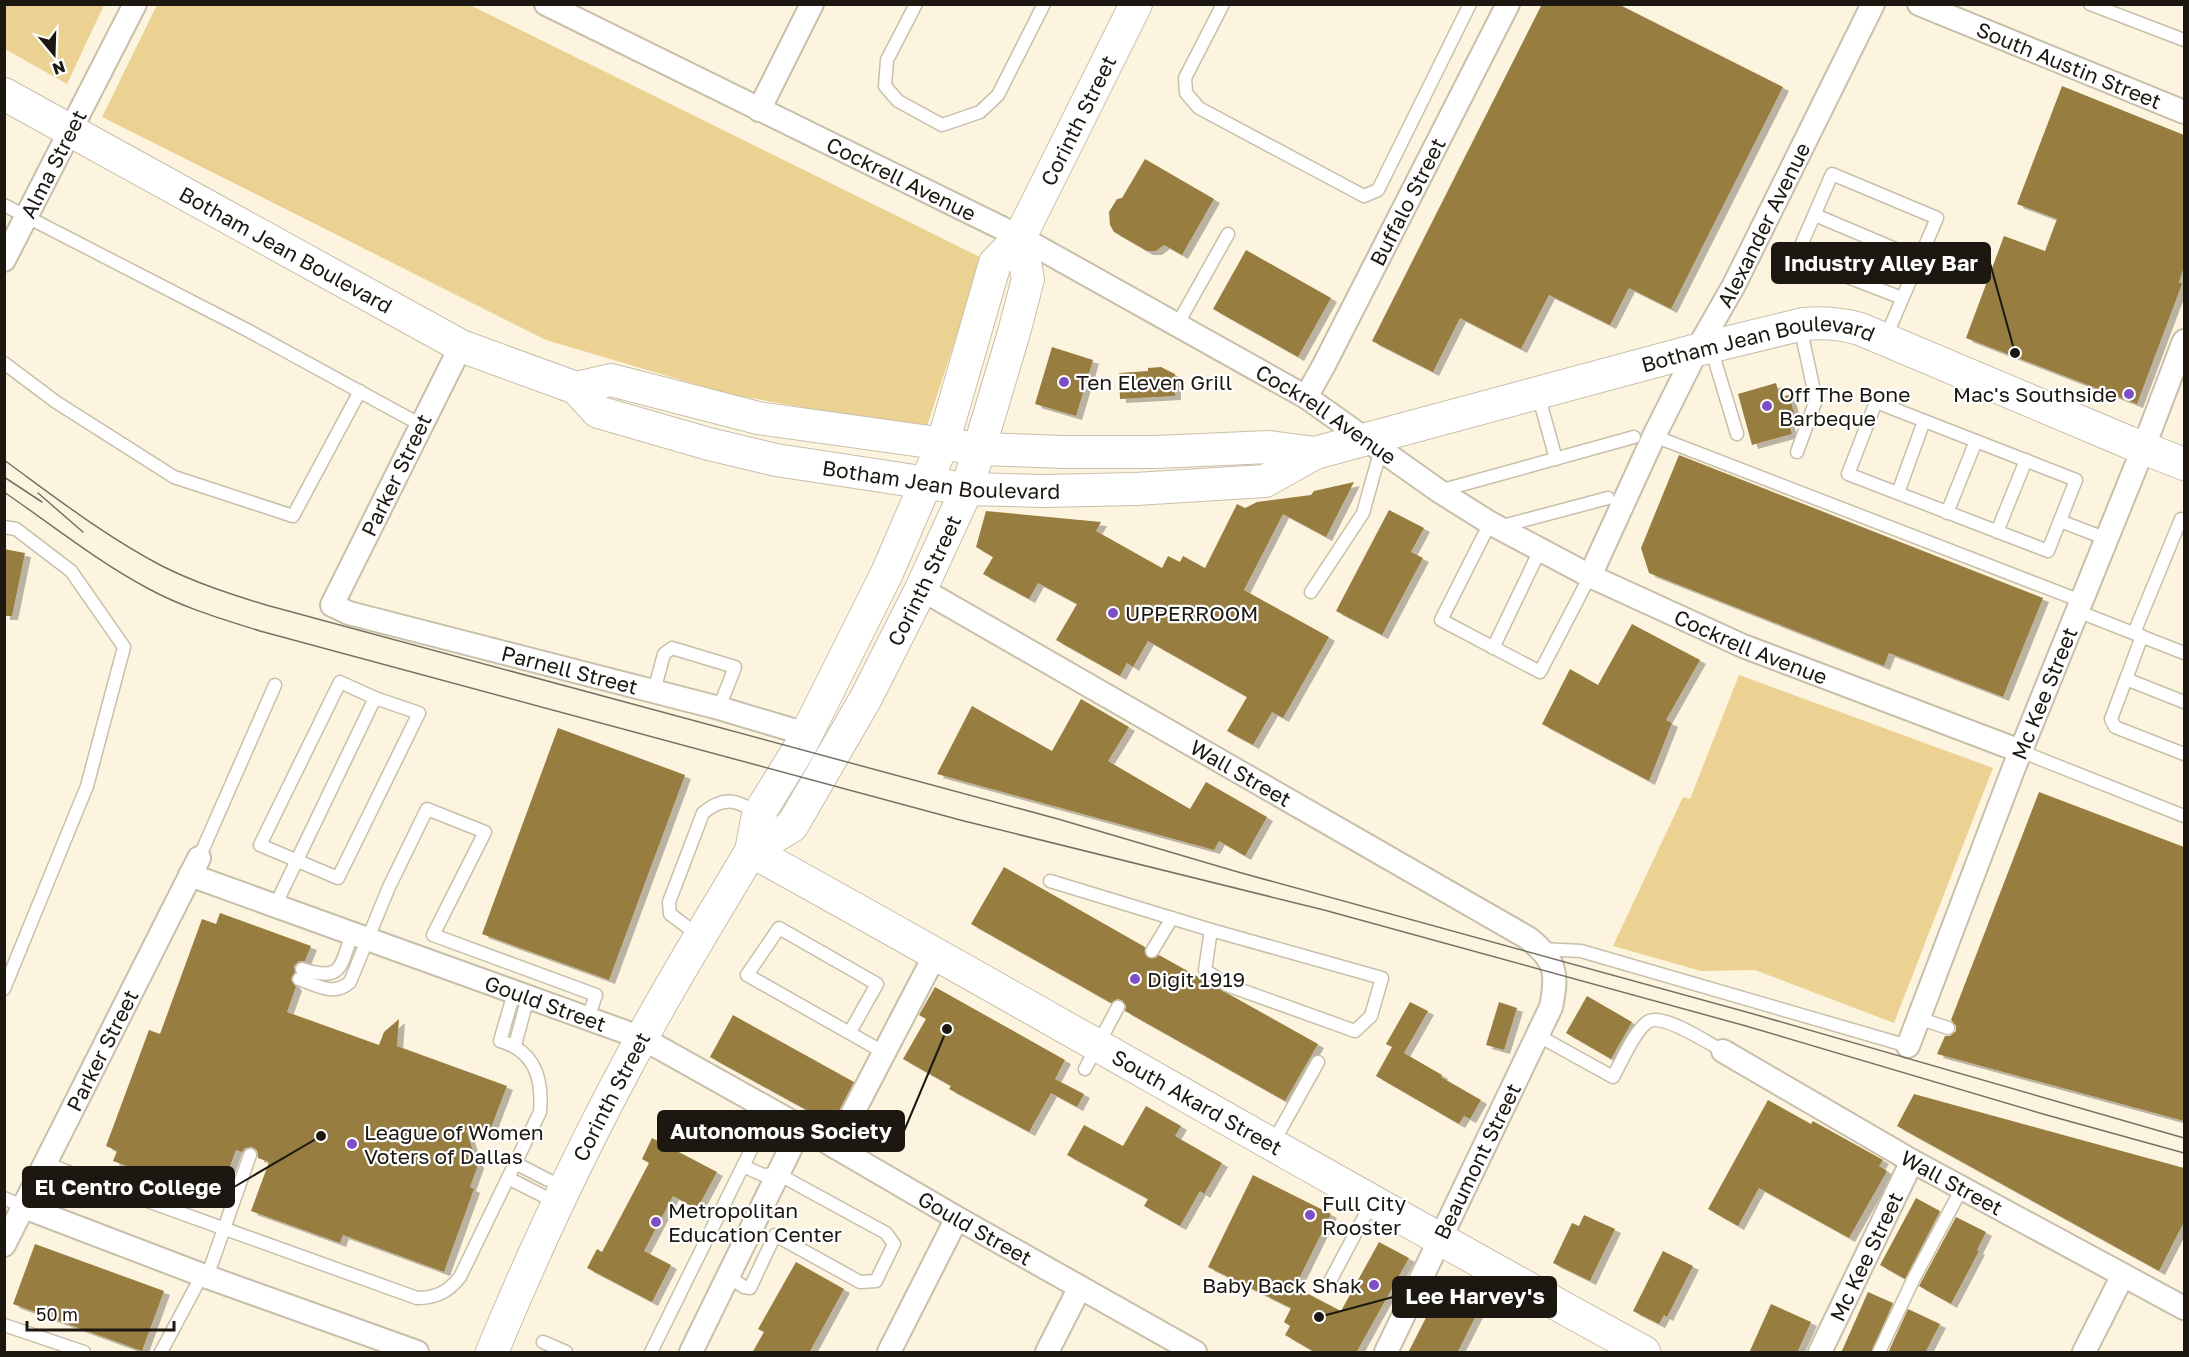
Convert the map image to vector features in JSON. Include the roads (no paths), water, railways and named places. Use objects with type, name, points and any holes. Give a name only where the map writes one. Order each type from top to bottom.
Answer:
[{"type":"main road","name":"Corinth Street","points":[[492,1353],[523,1277],[561,1196],[642,1038],[751,851],[758,814],[806,734],[887,573],[943,443],[995,263],[1020,237],[1136,4]]},
{"type":"main road","name":"Botham Jean Boulevard","points":[[4,94],[71,133],[460,345],[576,388],[598,412],[699,441],[776,460],[966,489],[1043,491],[1136,489],[1265,481],[1315,453]]},
{"type":"main road","name":"Corinth Street","points":[[751,851],[792,826],[866,698],[921,589],[966,489],[980,448],[1028,279],[1020,237]]},
{"type":"main road","name":"Botham Jean Boulevard","points":[[576,388],[611,380],[758,418],[980,448],[1064,452],[1156,452],[1269,447],[1315,453],[1374,445],[1538,394],[1704,349],[1820,322],[1860,329],[2184,464]]},
{"type":"main road","name":"South Akard Street","points":[[751,851],[936,953],[1091,1057],[1273,1144],[1439,1240],[1644,1353]]},
{"type":"street","name":"Alma Street","points":[[4,260],[135,4]]},
{"type":"street","name":"Cockrell Avenue","points":[[546,4],[1020,237],[1306,397],[1439,491],[1495,525],[1590,576],[1743,646],[2020,752]]},
{"type":"street","points":[[759,110],[812,4]]},
{"type":"street","name":"Buffalo Street","points":[[1306,397],[1508,4]]},
{"type":"street","name":"Alexander Avenue","points":[[1590,576],[1644,437],[1704,349],[1873,4]]},
{"type":"street","name":"South Austin Street","points":[[1919,4],[2184,112]]},
{"type":"street","name":"Mc Kee Street","points":[[1908,1046],[2020,752],[2144,449],[2184,341]]},
{"type":"street","name":"Parker Street","points":[[332,605],[460,345]]},
{"type":"street","name":"Wall Street","points":[[921,589],[1528,938],[1547,958]]},
{"type":"street","name":"Parnell Street","points":[[332,605],[349,613],[719,708],[806,734]]},
{"type":"street","name":"Parker Street","points":[[4,1245],[14,1203],[46,1163],[195,866]]},
{"type":"street","name":"Gould Street","points":[[195,866],[274,906],[642,1038],[1195,1353]]},
{"type":"street","points":[[835,1147],[936,953]]},
{"type":"street","name":"Beaumont Street","points":[[1386,1353],[1551,1007],[1556,984],[1547,958]]},
{"type":"street","name":"Wall Street","points":[[1723,1051],[1912,1161],[2184,1308]]},
{"type":"street","points":[[691,1353],[801,1127]]},
{"type":"street","name":"Mc Kee Street","points":[[1820,1353],[1912,1161]]},
{"type":"street","points":[[14,1203],[403,1350]]},
{"type":"street","points":[[890,1353],[957,1218]]},
{"type":"street","points":[[2084,1353],[2123,1275]]},
{"type":"street","points":[[1047,1353],[1080,1287]]},
{"type":"lane","points":[[916,4],[887,60],[885,86],[898,101],[942,125],[980,112],[998,94],[1044,4]]},
{"type":"lane","points":[[1222,4],[1185,78],[1186,93],[1200,108],[1364,196],[1378,190],[1470,4]]},
{"type":"lane","points":[[2090,4],[2184,40]]},
{"type":"lane","points":[[1884,340],[1919,259],[1936,218],[1832,174],[1796,257],[1902,298]]},
{"type":"lane","points":[[4,205],[248,330],[421,425]]},
{"type":"lane","points":[[1815,215],[1919,259]]},
{"type":"lane","points":[[1178,325],[1228,234]]},
{"type":"lane","points":[[1797,452],[1816,400],[1800,325]]},
{"type":"lane","points":[[1704,349],[1737,434]]},
{"type":"lane","points":[[4,363],[56,402],[174,477],[293,516],[360,391]]},
{"type":"lane","points":[[1538,394],[1557,459]]},
{"type":"lane","points":[[1876,402],[1976,441],[2076,480],[2048,551],[1848,474],[1876,402]]},
{"type":"lane","points":[[1898,494],[1924,421]]},
{"type":"lane","points":[[1439,491],[1644,437],[2079,606],[2184,653]]},
{"type":"lane","points":[[1947,513],[1976,441]]},
{"type":"lane","points":[[1311,592],[1364,513],[1374,445]]},
{"type":"lane","points":[[1997,532],[2026,460]]},
{"type":"lane","points":[[1590,576],[1540,672],[1441,620],[1495,525],[1608,498]]},
{"type":"lane","points":[[2181,519],[2138,634],[2126,679],[2111,719],[2115,727],[2184,754]]},
{"type":"lane","points":[[2060,521],[2107,539]]},
{"type":"lane","points":[[4,527],[16,529],[71,571],[124,647],[87,786],[4,989]]},
{"type":"lane","points":[[1493,648],[1541,548]]},
{"type":"lane","points":[[654,691],[664,654],[672,648],[735,667],[719,708]]},
{"type":"lane","points":[[2126,679],[2184,702]]},
{"type":"lane","points":[[340,682],[375,698],[419,712],[338,879],[260,845],[340,682]]},
{"type":"lane","points":[[195,866],[275,685]]},
{"type":"lane","points":[[274,906],[375,698]]},
{"type":"lane","points":[[2020,752],[2184,816]]},
{"type":"lane","points":[[701,937],[669,914],[669,902],[703,813],[711,806],[725,801],[743,803],[758,814]]},
{"type":"lane","points":[[360,937],[353,977],[345,987],[332,990],[301,974],[333,973],[342,964],[389,887],[427,809],[485,832],[433,935],[596,995],[588,1018]]},
{"type":"lane","points":[[1050,881],[1210,930],[1382,978],[1371,1016],[1355,1031],[1227,985],[1205,970],[1210,930]]},
{"type":"lane","points":[[1152,951],[1172,918]]},
{"type":"lane","points":[[850,1032],[878,984],[779,928],[747,975],[885,1053]]},
{"type":"lane","points":[[1547,958],[1581,951],[1908,1046]]},
{"type":"lane","points":[[46,1163],[417,1298],[429,1298],[442,1294],[460,1277],[540,1112],[542,1093],[538,1075],[529,1058],[515,1045],[500,1041],[521,995]]},
{"type":"lane","points":[[515,1045],[521,995]]},
{"type":"lane","points":[[1091,1057],[1118,1007]]},
{"type":"lane","points":[[1918,1018],[1948,1028]]},
{"type":"lane","points":[[1537,1035],[1613,1077],[1639,1030],[1650,1020],[1660,1020],[1675,1025],[1723,1051]]},
{"type":"lane","points":[[1273,1144],[1318,1062]]},
{"type":"lane","points":[[651,1353],[756,1140]]},
{"type":"lane","points":[[161,1353],[204,1276],[224,1229],[250,1155]]},
{"type":"lane","points":[[515,1164],[561,1196]]},
{"type":"lane","points":[[728,1276],[744,1287],[750,1288],[775,1235],[860,1282],[876,1281],[894,1244],[886,1233],[778,1174],[763,1175],[743,1166]]},
{"type":"lane","points":[[508,1178],[561,1196]]},
{"type":"lane","points":[[1879,1353],[1913,1280],[1962,1188]]},
{"type":"lane","points":[[1328,1285],[1372,1201]]},
{"type":"lane","points":[[4,1325],[84,1353]]},
{"type":"lane","points":[[543,1342],[566,1353]]},
{"type":"tram line","points":[[4,460],[81,516],[141,555],[188,578],[253,601],[1058,819],[1238,872],[1750,1013],[2184,1138]]},
{"type":"tram line","points":[[4,477],[42,502]]},
{"type":"tram line","points":[[4,492],[93,555],[149,589],[189,607],[260,631],[964,821],[1324,910],[1746,1026],[2043,1114],[2184,1153]]},
{"type":"tram line","points":[[38,493],[83,532]]},
{"type":"place","name":"Industry Alley Bar","points":[[2015,353]]},
{"type":"place","name":"Ten Eleven Grill","points":[[1064,382]]},
{"type":"place","name":"Mac's Southside","points":[[2129,394]]},
{"type":"place","name":"Off The Bone Barbeque","points":[[1767,406]]},
{"type":"place","name":"UPPERROOM","points":[[1113,613]]},
{"type":"place","name":"Digit 1919","points":[[1135,979]]},
{"type":"place","name":"Autonomous Society","points":[[947,1029]]},
{"type":"place","name":"El Centro College","points":[[321,1136]]},
{"type":"place","name":"League of Women Voters of Dallas","points":[[352,1144]]},
{"type":"place","name":"Full City Rooster","points":[[1310,1215]]},
{"type":"place","name":"Metropolitan Education Center","points":[[656,1222]]},
{"type":"place","name":"Baby Back Shak","points":[[1374,1285]]},
{"type":"place","name":"Lee Harvey's","points":[[1319,1317]]}]
